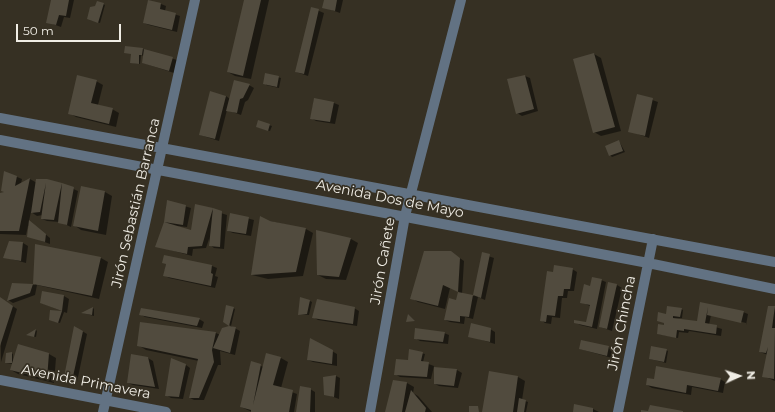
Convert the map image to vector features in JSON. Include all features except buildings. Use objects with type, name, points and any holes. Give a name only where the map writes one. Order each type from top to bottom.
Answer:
[{"type":"street","name":"Jirón Sebastián Barranca","points":[[103,412],[195,0]]},
{"type":"street","name":"Jirón Cañete","points":[[370,412],[410,193],[461,0]]},
{"type":"street","name":"Avenida Dos de Mayo","points":[[0,118],[775,262]]},
{"type":"street","name":"Avenida Dos de Mayo","points":[[0,140],[405,216],[775,289]]},
{"type":"street","name":"Jirón Chincha","points":[[618,412],[653,239]]},
{"type":"street","name":"Avenida Primavera","points":[[0,380],[166,412]]}]
